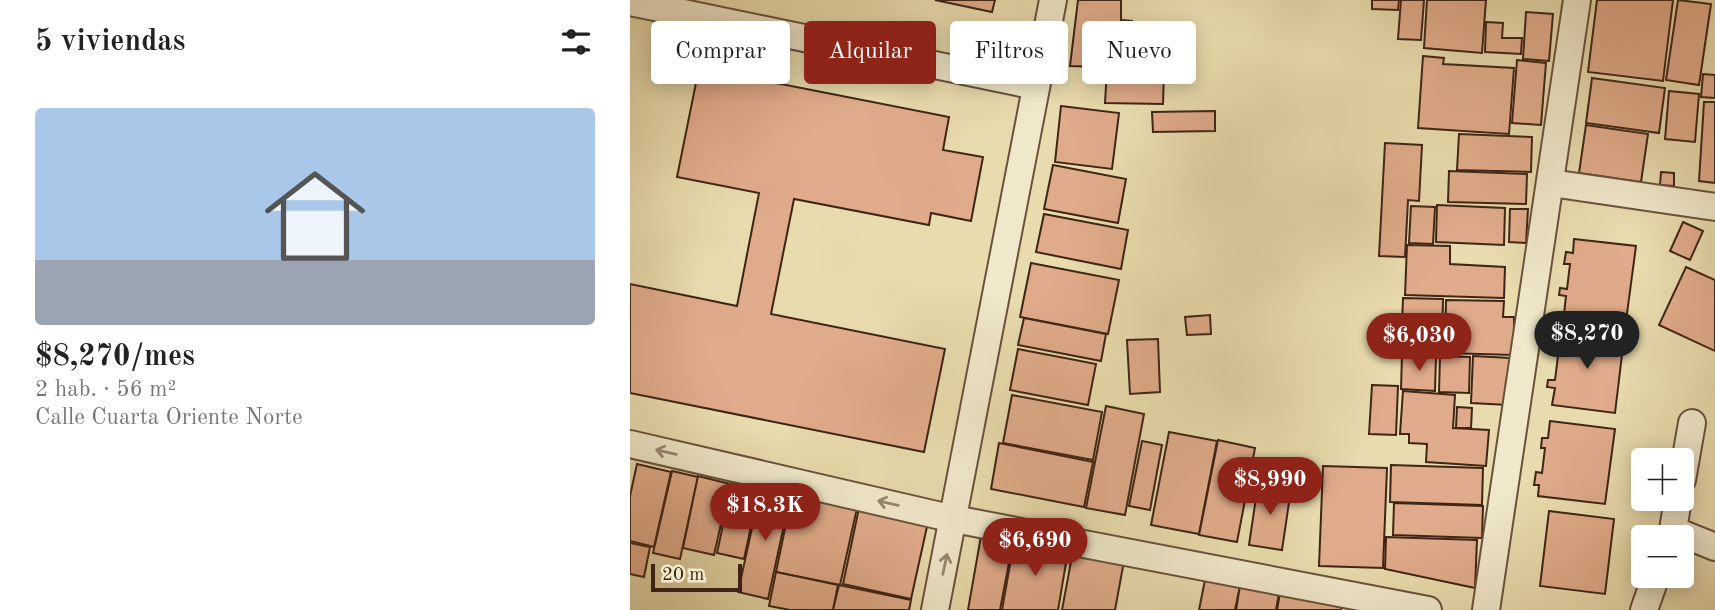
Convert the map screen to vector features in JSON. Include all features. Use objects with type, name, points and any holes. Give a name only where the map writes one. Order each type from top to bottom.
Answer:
[{"type":"street","points":[[935,610],[1053,0]]},
{"type":"street","points":[[1486,610],[1577,0]]},
{"type":"street","points":[[630,2],[1035,86]]},
{"type":"street","points":[[1551,183],[1715,207]]},
{"type":"street","points":[[1688,448],[1692,423]]},
{"type":"street","points":[[630,444],[954,519],[1428,610]]},
{"type":"street","points":[[1694,541],[1715,547]]},
{"type":"street","points":[[1644,610],[1652,588]]},
{"type":"building","points":[[935,0],[995,0],[992,12]]},
{"type":"building","points":[[1078,0],[1121,0],[1121,20],[1132,21],[1082,21],[1082,66],[1070,66]]},
{"type":"building","points":[[1372,0],[1399,0],[1398,10],[1372,9]]},
{"type":"building","points":[[1401,0],[1424,0],[1421,40],[1398,39]]},
{"type":"building","points":[[1427,0],[1486,0],[1482,53],[1424,48]]},
{"type":"building","points":[[1597,0],[1673,0],[1663,81],[1588,72]]},
{"type":"building","points":[[1678,0],[1711,4],[1699,85],[1666,80]]},
{"type":"building","points":[[1526,12],[1553,14],[1549,61],[1523,59]]},
{"type":"building","points":[[1486,22],[1503,23],[1502,38],[1522,38],[1521,54],[1485,52]]},
{"type":"building","points":[[1423,56],[1444,58],[1443,64],[1514,68],[1509,134],[1418,128]]},
{"type":"building","points":[[1517,60],[1546,63],[1541,125],[1512,123]]},
{"type":"building","points":[[1703,74],[1715,75],[1715,98],[1701,97]]},
{"type":"building","points":[[1592,78],[1665,88],[1659,133],[1586,123]]},
{"type":"building","points":[[696,84],[781,84],[949,117],[943,150],[983,157],[971,221],[931,213],[929,225],[794,199],[771,314],[945,349],[924,452],[630,393],[630,284],[737,306],[759,193],[677,177]]},
{"type":"building","points":[[1106,84],[1164,84],[1163,104],[1105,103]]},
{"type":"building","points":[[1669,91],[1699,94],[1695,142],[1665,139]]},
{"type":"building","points":[[1704,102],[1715,102],[1715,183],[1699,181]]},
{"type":"building","points":[[1061,106],[1119,113],[1112,169],[1055,162]]},
{"type":"building","points":[[1215,111],[1215,131],[1153,132],[1152,112]]},
{"type":"building","points":[[1586,125],[1648,134],[1641,182],[1579,173]]},
{"type":"building","points":[[1459,134],[1532,137],[1531,172],[1457,170]]},
{"type":"building","points":[[1385,143],[1422,145],[1419,201],[1408,200],[1405,257],[1379,256]]},
{"type":"building","points":[[1053,165],[1126,179],[1118,223],[1044,209]]},
{"type":"building","points":[[1449,171],[1527,174],[1526,204],[1448,202]]},
{"type":"building","points":[[1661,172],[1674,173],[1674,186],[1660,185]]},
{"type":"building","points":[[1437,205],[1505,208],[1504,245],[1436,242]]},
{"type":"building","points":[[1411,206],[1435,207],[1433,244],[1409,243]]},
{"type":"building","points":[[1510,209],[1528,209],[1526,243],[1509,242]]},
{"type":"building","points":[[1044,214],[1128,230],[1121,269],[1036,252]]},
{"type":"building","points":[[1683,222],[1703,231],[1690,260],[1670,251]]},
{"type":"building","points":[[1574,239],[1636,246],[1626,321],[1564,314],[1566,296],[1559,295],[1560,288],[1567,289],[1570,264],[1564,264],[1566,252],[1573,253]]},
{"type":"building","points":[[1407,245],[1450,246],[1450,264],[1505,267],[1504,298],[1405,295]]},
{"type":"building","points":[[1031,263],[1119,280],[1108,334],[1020,317]]},
{"type":"building","points":[[1686,267],[1715,280],[1715,351],[1659,325]]},
{"type":"building","points":[[1403,298],[1443,299],[1442,353],[1401,352]]},
{"type":"building","points":[[1446,300],[1504,301],[1503,317],[1514,317],[1514,355],[1445,353]]},
{"type":"building","points":[[1210,315],[1211,334],[1187,335],[1185,317]]},
{"type":"building","points":[[1024,318],[1106,334],[1101,361],[1018,345]]},
{"type":"building","points":[[1563,330],[1624,338],[1615,413],[1552,405],[1555,388],[1547,387],[1548,380],[1555,380],[1558,356],[1553,355],[1554,343],[1561,344]]},
{"type":"building","points":[[1158,339],[1160,392],[1130,394],[1127,340]]},
{"type":"building","points":[[1018,349],[1096,364],[1088,405],[1010,390]]},
{"type":"building","points":[[1402,355],[1436,356],[1435,391],[1401,389]]},
{"type":"building","points":[[1440,356],[1470,357],[1469,393],[1439,392]]},
{"type":"building","points":[[1473,356],[1510,358],[1508,405],[1471,403]]},
{"type":"building","points":[[1372,385],[1398,386],[1396,435],[1369,434]]},
{"type":"building","points":[[1403,391],[1455,395],[1453,428],[1489,430],[1486,466],[1426,462],[1427,444],[1409,443],[1409,434],[1400,434]]},
{"type":"building","points":[[1012,395],[1102,412],[1093,460],[1003,443]]},
{"type":"building","points":[[1106,406],[1144,414],[1125,515],[1086,508]]},
{"type":"building","points":[[1457,407],[1472,408],[1471,428],[1456,428]]},
{"type":"building","points":[[1550,421],[1615,429],[1605,504],[1538,496],[1539,485],[1534,485],[1536,472],[1542,473],[1545,448],[1541,448],[1542,438],[1548,438]]},
{"type":"building","points":[[1169,432],[1217,441],[1199,534],[1151,525]]},
{"type":"building","points":[[1218,440],[1255,448],[1237,542],[1199,535]]},
{"type":"building","points":[[1142,441],[1162,445],[1150,510],[1129,506]]},
{"type":"building","points":[[999,443],[1093,462],[1084,507],[991,489]]},
{"type":"building","points":[[637,464],[671,472],[654,547],[630,541],[630,496]]},
{"type":"building","points":[[1391,465],[1483,468],[1482,505],[1390,502]]},
{"type":"building","points":[[1323,466],[1387,468],[1383,568],[1319,566]]},
{"type":"building","points":[[672,471],[698,477],[680,559],[653,553]]},
{"type":"building","points":[[698,476],[730,484],[714,555],[683,548]]},
{"type":"building","points":[[732,483],[759,489],[744,559],[717,553]]},
{"type":"building","points":[[1258,484],[1291,489],[1282,550],[1249,545]]},
{"type":"building","points":[[761,487],[791,493],[768,599],[738,592]]},
{"type":"building","points":[[792,495],[857,508],[840,585],[776,572]]},
{"type":"building","points":[[1394,503],[1483,506],[1482,538],[1393,535]]},
{"type":"building","points":[[859,508],[928,522],[911,599],[843,584]]},
{"type":"building","points":[[1549,511],[1614,519],[1605,594],[1540,586]]},
{"type":"building","points":[[981,536],[1013,542],[1000,610],[968,610]]},
{"type":"building","points":[[1386,537],[1477,540],[1475,588],[1385,569]]},
{"type":"building","points":[[1014,542],[1068,551],[1058,610],[1002,610]]},
{"type":"building","points":[[630,543],[650,547],[644,577],[630,574]]},
{"type":"building","points":[[1073,551],[1124,561],[1115,610],[1062,610]]},
{"type":"building","points":[[776,572],[838,585],[833,610],[790,610],[769,606]]},
{"type":"building","points":[[1205,580],[1240,586],[1235,610],[1199,610]]},
{"type":"building","points":[[839,585],[911,600],[909,610],[833,610]]},
{"type":"building","points":[[1240,586],[1279,593],[1276,610],[1236,610]]},
{"type":"building","points":[[1281,587],[1343,600],[1341,610],[1277,610]]}]
